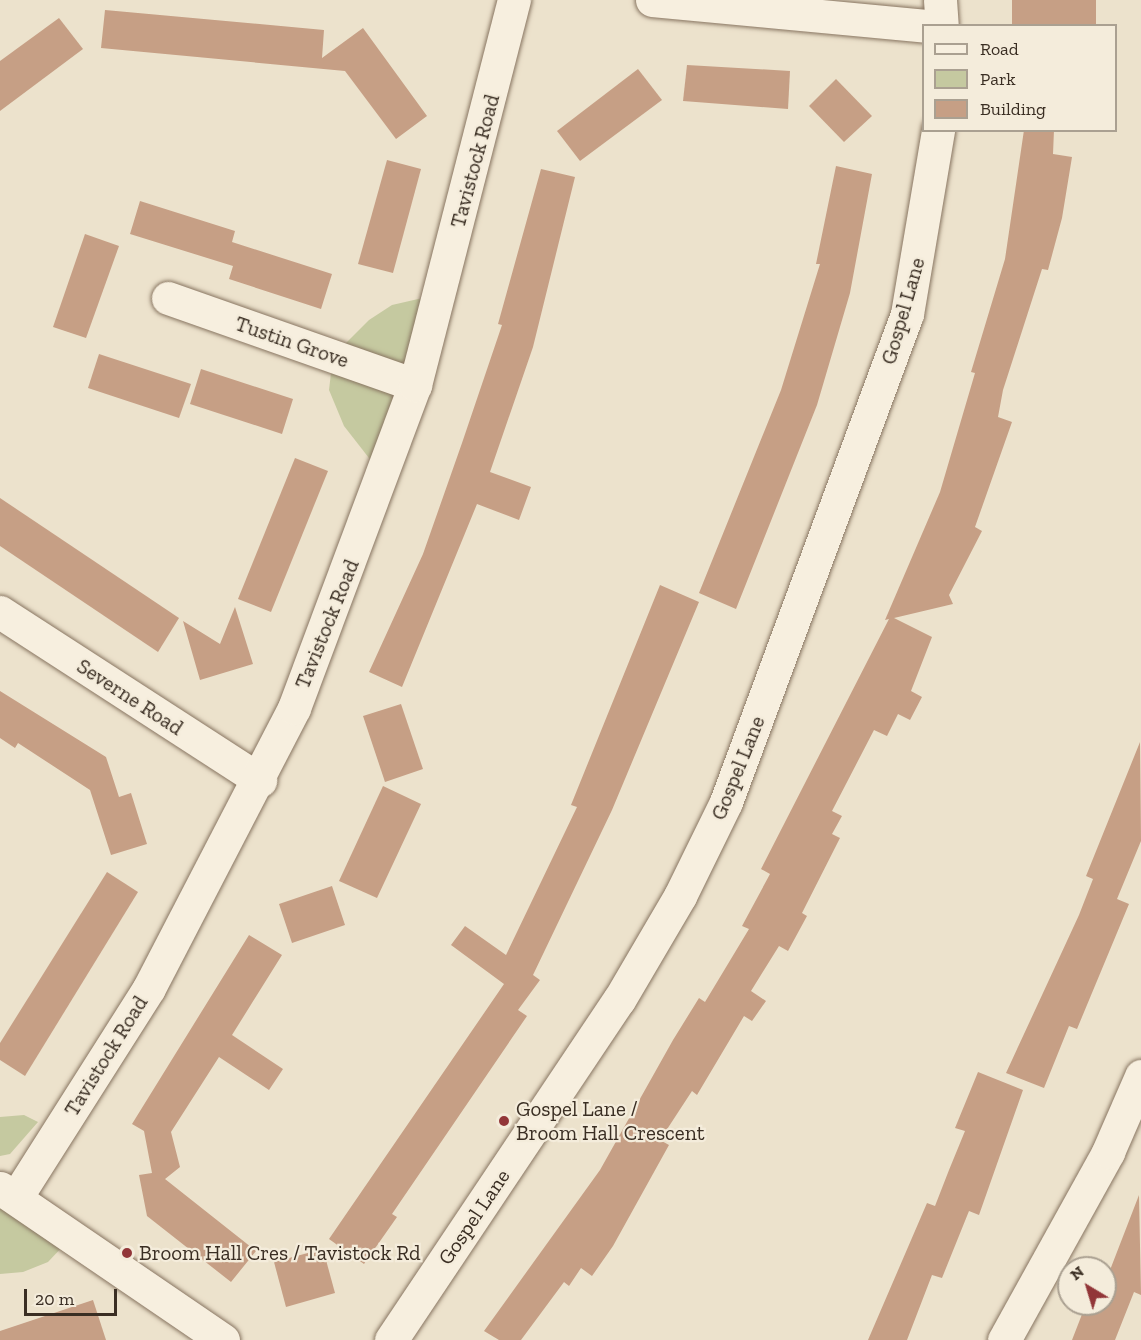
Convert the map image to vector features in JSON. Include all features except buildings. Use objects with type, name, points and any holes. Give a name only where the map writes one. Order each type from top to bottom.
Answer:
[{"type":"street","name":"Tavistock Road","points":[[8,1192],[149,988],[260,780],[346,579],[415,385],[514,0]]},
{"type":"street","points":[[652,0],[922,25]]},
{"type":"street","points":[[940,0],[942,24]]},
{"type":"street","name":"Gospel Lane","points":[[391,1340],[619,1000],[680,896],[726,802],[907,314],[938,132]]},
{"type":"street","name":"Tustin Grove","points":[[168,298],[415,385]]},
{"type":"street","name":"Severne Road","points":[[0,612],[260,780]]},
{"type":"street","points":[[1004,1340],[1108,1152],[1141,1076]]},
{"type":"street","points":[[8,1192],[223,1340]]},
{"type":"green space","points":[[440,294],[383,476],[344,426],[329,390],[333,356],[369,320],[392,305]]},
{"type":"green space","points":[[24,1115],[38,1122],[10,1154],[0,1156],[0,1117]]},
{"type":"green space","points":[[0,1208],[64,1245],[48,1262],[23,1272],[0,1274]]},
{"type":"place","name":"Gospel Lane / Broom Hall Crescent","points":[[504,1121]]},
{"type":"place","name":"Broom Hall Cres / Tavistock Rd","points":[[127,1253]]}]
